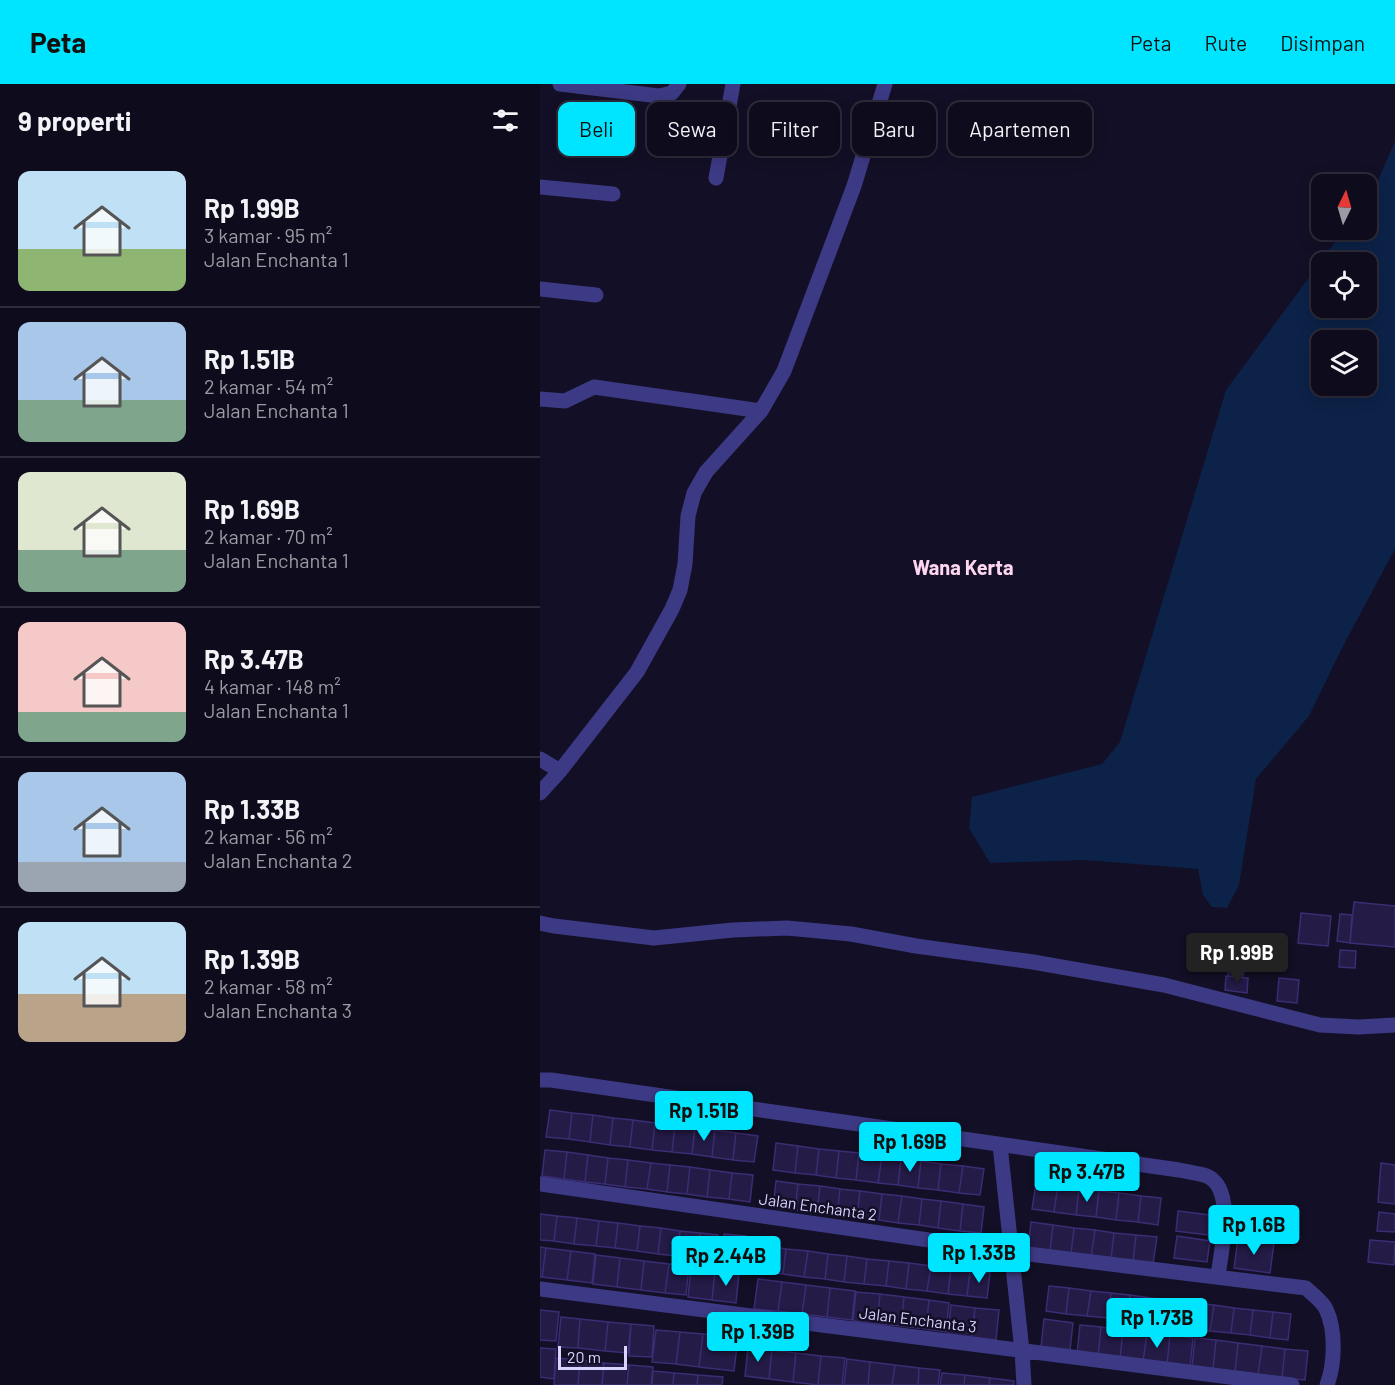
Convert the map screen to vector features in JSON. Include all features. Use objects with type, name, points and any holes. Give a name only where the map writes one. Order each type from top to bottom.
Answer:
[{"type":"street","points":[[560,84],[659,96],[672,93],[679,84]]},
{"type":"street","points":[[716,178],[733,84]]},
{"type":"street","points":[[540,793],[560,771],[637,672],[666,620],[680,590],[685,564],[688,516],[694,493],[706,472],[761,411],[784,371],[854,186],[885,84]]},
{"type":"street","points":[[540,187],[613,194]]},
{"type":"street","points":[[540,289],[596,295]]},
{"type":"street","points":[[540,399],[566,401],[594,387],[761,411]]},
{"type":"street","points":[[540,759],[560,771]]},
{"type":"street","points":[[540,923],[654,938],[733,930],[787,928],[851,934],[1164,985],[1320,1025],[1359,1027],[1395,1025]]},
{"type":"street","points":[[540,1080],[1179,1170],[1208,1177],[1223,1195],[1225,1217],[1218,1276]]},
{"type":"street","points":[[1000,1145],[1023,1351],[1024,1385]]},
{"type":"street","name":"Jalan Enchanta 2","points":[[540,1185],[1012,1252],[1306,1288],[1325,1307],[1334,1337],[1327,1385]]},
{"type":"street","name":"Jalan Enchanta 3","points":[[540,1289],[1293,1385]]},
{"type":"water","points":[[1395,141],[1395,549],[1309,716],[1256,779],[1239,885],[1227,908],[1212,907],[1203,895],[1198,869],[1085,860],[990,863],[969,828],[972,797],[1102,764],[1120,742],[1226,390],[1311,275],[1311,318],[1377,318],[1377,252],[1328,252],[1337,240],[1377,240],[1377,183]]},
{"type":"building","points":[[1354,902],[1395,906],[1395,947],[1350,943]]},
{"type":"building","points":[[1301,913],[1331,916],[1328,946],[1298,943]]},
{"type":"building","points":[[1340,914],[1352,915],[1350,943],[1337,941]]},
{"type":"building","points":[[1340,950],[1356,951],[1355,968],[1339,967]]},
{"type":"building","points":[[1229,960],[1245,962],[1243,978],[1228,976]]},
{"type":"building","points":[[1226,976],[1248,978],[1247,993],[1225,990]]},
{"type":"building","points":[[1279,978],[1299,980],[1297,1003],[1277,1001]]},
{"type":"building","points":[[550,1110],[572,1113],[569,1139],[546,1137]]},
{"type":"building","points":[[572,1113],[593,1115],[590,1142],[569,1139]]},
{"type":"building","points":[[593,1115],[613,1118],[610,1145],[590,1142]]},
{"type":"building","points":[[613,1118],[633,1120],[630,1147],[610,1145]]},
{"type":"building","points":[[633,1120],[655,1123],[652,1150],[630,1147]]},
{"type":"building","points":[[655,1123],[675,1125],[672,1152],[652,1150]]},
{"type":"building","points":[[675,1125],[695,1128],[692,1154],[672,1152]]},
{"type":"building","points":[[695,1128],[715,1130],[712,1157],[692,1154]]},
{"type":"building","points":[[715,1130],[736,1133],[733,1160],[712,1157]]},
{"type":"building","points":[[736,1133],[758,1136],[754,1162],[733,1160]]},
{"type":"building","points":[[776,1143],[798,1146],[795,1173],[773,1170]]},
{"type":"building","points":[[798,1146],[819,1149],[816,1175],[795,1173]]},
{"type":"building","points":[[819,1149],[839,1151],[836,1178],[816,1175]]},
{"type":"building","points":[[545,1150],[567,1152],[564,1179],[542,1176]]},
{"type":"building","points":[[839,1151],[859,1153],[856,1180],[836,1178]]},
{"type":"building","points":[[567,1152],[588,1155],[585,1182],[564,1179]]},
{"type":"building","points":[[859,1153],[882,1156],[878,1183],[856,1180]]},
{"type":"building","points":[[588,1155],[608,1158],[605,1184],[585,1182]]},
{"type":"building","points":[[882,1156],[901,1159],[898,1185],[878,1183]]},
{"type":"building","points":[[608,1158],[628,1160],[625,1187],[605,1184]]},
{"type":"building","points":[[901,1159],[921,1161],[918,1188],[898,1185]]},
{"type":"building","points":[[628,1160],[651,1163],[647,1189],[625,1187]]},
{"type":"building","points":[[921,1161],[941,1164],[938,1190],[918,1188]]},
{"type":"building","points":[[651,1163],[670,1165],[667,1192],[647,1189]]},
{"type":"building","points":[[1381,1163],[1395,1165],[1395,1204],[1378,1202]]},
{"type":"building","points":[[941,1164],[963,1166],[959,1193],[938,1190]]},
{"type":"building","points":[[670,1165],[690,1167],[687,1194],[667,1192]]},
{"type":"building","points":[[963,1166],[984,1169],[980,1195],[959,1193]]},
{"type":"building","points":[[690,1167],[710,1170],[707,1197],[687,1194]]},
{"type":"building","points":[[710,1170],[732,1173],[729,1199],[707,1197]]},
{"type":"building","points":[[732,1173],[753,1175],[750,1202],[729,1199]]},
{"type":"building","points":[[776,1181],[798,1184],[795,1210],[773,1208]]},
{"type":"building","points":[[1036,1183],[1058,1185],[1054,1212],[1032,1209]]},
{"type":"building","points":[[798,1184],[820,1186],[817,1213],[795,1210]]},
{"type":"building","points":[[1058,1185],[1079,1188],[1076,1215],[1054,1212]]},
{"type":"building","points":[[820,1186],[840,1189],[837,1216],[817,1213]]},
{"type":"building","points":[[1079,1188],[1099,1191],[1096,1217],[1076,1215]]},
{"type":"building","points":[[840,1189],[860,1191],[857,1218],[837,1216]]},
{"type":"building","points":[[860,1191],[882,1194],[879,1220],[857,1218]]},
{"type":"building","points":[[1099,1191],[1119,1193],[1116,1220],[1096,1217]]},
{"type":"building","points":[[1119,1193],[1141,1196],[1138,1222],[1116,1220]]},
{"type":"building","points":[[882,1194],[902,1196],[898,1223],[879,1220]]},
{"type":"building","points":[[902,1196],[922,1199],[919,1225],[898,1223]]},
{"type":"building","points":[[1141,1196],[1161,1198],[1158,1225],[1138,1222]]},
{"type":"building","points":[[922,1199],[941,1201],[938,1228],[919,1225]]},
{"type":"building","points":[[941,1201],[963,1204],[960,1231],[938,1228]]},
{"type":"building","points":[[963,1204],[984,1207],[981,1233],[960,1231]]},
{"type":"building","points":[[1178,1211],[1210,1215],[1208,1235],[1176,1231]]},
{"type":"building","points":[[1379,1212],[1395,1214],[1395,1232],[1377,1231]]},
{"type":"building","points":[[540,1214],[557,1216],[554,1241],[540,1240]]},
{"type":"building","points":[[557,1216],[577,1218],[574,1244],[554,1241]]},
{"type":"building","points":[[577,1218],[599,1221],[596,1246],[574,1244]]},
{"type":"building","points":[[599,1221],[618,1223],[615,1248],[596,1246]]},
{"type":"building","points":[[1031,1222],[1053,1225],[1050,1251],[1028,1249]]},
{"type":"building","points":[[618,1223],[640,1226],[637,1251],[615,1248]]},
{"type":"building","points":[[1053,1225],[1074,1228],[1071,1254],[1050,1251]]},
{"type":"building","points":[[640,1226],[661,1228],[658,1254],[637,1251]]},
{"type":"building","points":[[661,1228],[680,1231],[677,1256],[658,1254]]},
{"type":"building","points":[[1074,1228],[1095,1230],[1091,1257],[1071,1254]]},
{"type":"building","points":[[1095,1230],[1114,1233],[1111,1259],[1091,1257]]},
{"type":"building","points":[[680,1231],[700,1233],[696,1258],[677,1256]]},
{"type":"building","points":[[700,1233],[718,1235],[715,1261],[696,1258]]},
{"type":"building","points":[[1114,1233],[1136,1235],[1133,1262],[1111,1259]]},
{"type":"building","points":[[724,1234],[746,1236],[742,1271],[719,1268]]},
{"type":"building","points":[[1136,1235],[1157,1237],[1153,1264],[1133,1262]]},
{"type":"building","points":[[1177,1236],[1210,1241],[1207,1262],[1174,1258]]},
{"type":"building","points":[[1238,1239],[1274,1243],[1270,1273],[1234,1268]]},
{"type":"building","points":[[1370,1240],[1395,1242],[1394,1265],[1368,1262]]},
{"type":"building","points":[[766,1246],[786,1249],[783,1274],[763,1272]]},
{"type":"building","points":[[540,1247],[546,1248],[542,1277],[540,1277]]},
{"type":"building","points":[[546,1248],[571,1251],[567,1280],[542,1277]]},
{"type":"building","points":[[786,1249],[808,1251],[804,1277],[783,1274]]},
{"type":"building","points":[[571,1251],[595,1254],[592,1283],[567,1280]]},
{"type":"building","points":[[808,1251],[828,1254],[825,1279],[804,1277]]},
{"type":"building","points":[[828,1254],[847,1256],[844,1282],[825,1279]]},
{"type":"building","points":[[596,1255],[620,1258],[617,1287],[593,1284]]},
{"type":"building","points":[[847,1256],[867,1259],[864,1284],[844,1282]]},
{"type":"building","points":[[620,1258],[644,1261],[641,1290],[617,1287]]},
{"type":"building","points":[[867,1259],[889,1261],[886,1286],[864,1284]]},
{"type":"building","points":[[644,1261],[669,1264],[665,1293],[641,1290]]},
{"type":"building","points":[[889,1261],[909,1263],[906,1289],[886,1286]]},
{"type":"building","points":[[909,1263],[931,1266],[927,1291],[906,1289]]},
{"type":"building","points":[[669,1264],[689,1266],[686,1295],[665,1293]]},
{"type":"building","points":[[931,1266],[951,1268],[948,1294],[927,1291]]},
{"type":"building","points":[[691,1268],[715,1271],[712,1300],[688,1297]]},
{"type":"building","points":[[951,1268],[970,1271],[967,1296],[948,1294]]},
{"type":"building","points":[[715,1271],[739,1273],[736,1303],[712,1300]]},
{"type":"building","points":[[970,1271],[990,1273],[987,1298],[967,1296]]},
{"type":"building","points":[[758,1279],[782,1282],[778,1311],[754,1309]]},
{"type":"building","points":[[782,1282],[806,1285],[802,1314],[778,1311]]},
{"type":"building","points":[[806,1285],[830,1288],[827,1317],[802,1314]]},
{"type":"building","points":[[1049,1286],[1069,1288],[1066,1314],[1046,1311]]},
{"type":"building","points":[[830,1288],[855,1291],[852,1320],[827,1317]]},
{"type":"building","points":[[1069,1288],[1091,1291],[1087,1316],[1066,1314]]},
{"type":"building","points":[[1091,1291],[1111,1293],[1108,1318],[1087,1316]]},
{"type":"building","points":[[856,1292],[880,1294],[877,1324],[853,1321]]},
{"type":"building","points":[[1111,1293],[1130,1295],[1127,1321],[1108,1318]]},
{"type":"building","points":[[880,1294],[904,1297],[901,1326],[877,1324]]},
{"type":"building","points":[[1130,1295],[1150,1298],[1147,1323],[1127,1321]]},
{"type":"building","points":[[904,1297],[929,1300],[926,1329],[901,1326]]},
{"type":"building","points":[[1150,1298],[1172,1300],[1169,1326],[1147,1323]]},
{"type":"building","points":[[929,1300],[949,1303],[946,1332],[926,1329]]},
{"type":"building","points":[[1172,1300],[1192,1303],[1189,1328],[1169,1326]]},
{"type":"building","points":[[1192,1303],[1214,1305],[1210,1331],[1189,1328]]},
{"type":"building","points":[[951,1305],[975,1308],[972,1337],[948,1334]]},
{"type":"building","points":[[1214,1305],[1234,1308],[1231,1333],[1210,1331]]},
{"type":"building","points":[[975,1308],[999,1310],[996,1340],[972,1337]]},
{"type":"building","points":[[1234,1308],[1253,1310],[1250,1335],[1231,1333]]},
{"type":"building","points":[[540,1310],[559,1312],[556,1341],[540,1340]]},
{"type":"building","points":[[1253,1310],[1273,1312],[1270,1338],[1250,1335]]},
{"type":"building","points":[[1273,1312],[1291,1314],[1288,1340],[1270,1338]]},
{"type":"building","points":[[561,1317],[580,1319],[578,1348],[558,1347]]},
{"type":"building","points":[[580,1319],[608,1322],[605,1351],[578,1348]]},
{"type":"building","points":[[1044,1319],[1073,1323],[1070,1350],[1041,1347]]},
{"type":"building","points":[[608,1322],[631,1324],[628,1353],[605,1351]]},
{"type":"building","points":[[631,1324],[654,1326],[652,1357],[629,1356]]},
{"type":"building","points":[[1080,1325],[1101,1327],[1098,1357],[1077,1354]]},
{"type":"building","points":[[1101,1327],[1123,1330],[1120,1359],[1098,1357]]},
{"type":"building","points":[[656,1330],[680,1332],[676,1364],[652,1362]]},
{"type":"building","points":[[1123,1330],[1147,1333],[1143,1362],[1120,1359]]},
{"type":"building","points":[[680,1332],[703,1334],[699,1367],[676,1364]]},
{"type":"building","points":[[1147,1333],[1170,1335],[1167,1365],[1143,1362]]},
{"type":"building","points":[[703,1334],[738,1338],[734,1371],[699,1367]]},
{"type":"building","points":[[1170,1335],[1193,1338],[1190,1367],[1167,1365]]},
{"type":"building","points":[[1195,1338],[1216,1340],[1213,1369],[1192,1367]]},
{"type":"building","points":[[1216,1340],[1238,1343],[1235,1372],[1213,1369]]},
{"type":"building","points":[[1238,1343],[1262,1346],[1258,1375],[1235,1372]]},
{"type":"building","points":[[1262,1346],[1285,1349],[1282,1378],[1258,1375]]},
{"type":"building","points":[[748,1347],[772,1350],[769,1379],[745,1376]]},
{"type":"building","points":[[540,1348],[556,1349],[554,1379],[540,1377]]},
{"type":"building","points":[[1285,1349],[1308,1351],[1305,1380],[1282,1378]]},
{"type":"building","points":[[772,1350],[796,1353],[793,1382],[769,1379]]},
{"type":"building","points":[[796,1353],[821,1356],[818,1385],[793,1382]]},
{"type":"building","points":[[821,1356],[845,1358],[842,1385],[818,1385]]},
{"type":"building","points":[[556,1358],[580,1360],[578,1385],[554,1385]]},
{"type":"building","points":[[847,1359],[870,1362],[868,1385],[844,1385]]},
{"type":"building","points":[[580,1360],[604,1363],[602,1385],[578,1385]]},
{"type":"building","points":[[870,1362],[895,1365],[892,1385],[868,1385]]},
{"type":"building","points":[[604,1363],[629,1365],[627,1385],[602,1385]]},
{"type":"building","points":[[629,1365],[653,1367],[651,1385],[627,1385]]},
{"type":"building","points":[[895,1365],[919,1368],[918,1385],[892,1385]]},
{"type":"building","points":[[919,1368],[940,1370],[938,1385],[918,1385]]},
{"type":"building","points":[[653,1371],[674,1373],[673,1385],[652,1385]]},
{"type":"building","points":[[674,1373],[698,1375],[697,1385],[673,1385]]},
{"type":"building","points":[[942,1373],[965,1375],[964,1385],[940,1385]]},
{"type":"building","points":[[698,1375],[723,1377],[722,1385],[697,1385]]},
{"type":"building","points":[[965,1375],[990,1378],[989,1385],[964,1385]]},
{"type":"building","points":[[990,1378],[1014,1381],[1014,1385],[989,1385]]},
{"type":"district","name":"Wana Kerta","points":[[963,567]]}]
